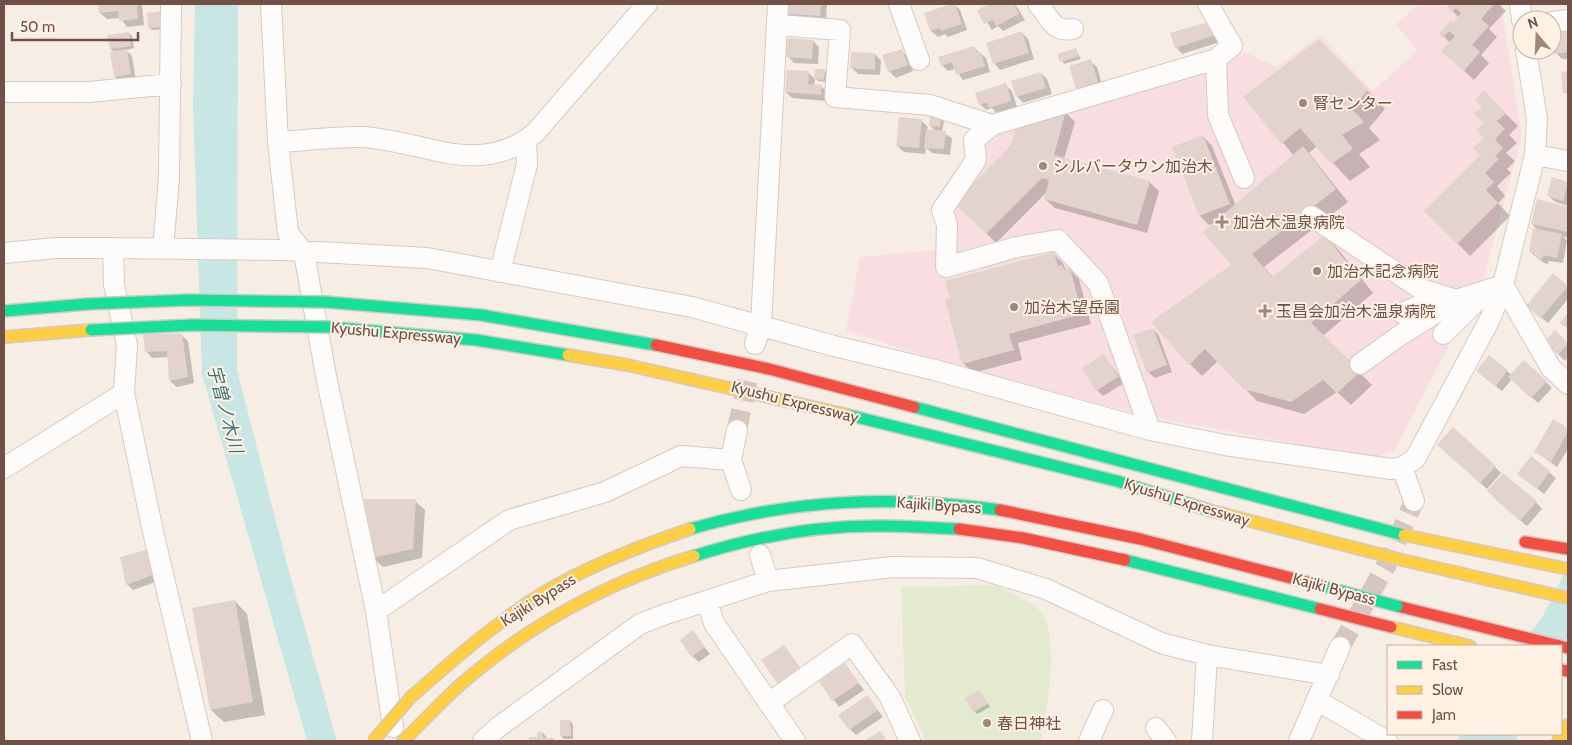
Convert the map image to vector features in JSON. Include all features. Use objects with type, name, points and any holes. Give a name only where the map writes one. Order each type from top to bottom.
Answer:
[{"type":"highway","name":"Kyushu Expressway","points":[[4,311],[88,304],[189,300],[326,302],[481,315],[630,339],[769,368],[1223,489],[1413,537],[1568,569]]},
{"type":"highway","name":"Kyushu Expressway","points":[[4,337],[192,325],[329,327],[476,340],[627,365],[763,394],[1117,481],[1218,514],[1402,560],[1568,598]]},
{"type":"highway","points":[[1223,489],[1374,515]]},
{"type":"highway","name":"Kajiki Bypass","points":[[373,741],[411,697],[504,620],[544,593],[581,573],[665,537],[728,520],[789,507],[828,502],[949,503],[1016,512],[1089,527],[1556,645]]},
{"type":"highway","name":"Kajiki Bypass","points":[[403,741],[425,717],[479,669],[546,621],[620,580],[731,542],[805,529],[893,524],[964,529],[1048,543],[1123,559],[1465,645]]},
{"type":"highway","points":[[1516,540],[1568,549]]},
{"type":"street","points":[[168,249],[171,4]]},
{"type":"street","points":[[271,4],[278,142],[288,233],[304,253],[326,376],[376,611],[395,741]]},
{"type":"street","points":[[278,142],[362,137],[451,154],[495,155],[526,141],[535,133],[647,4]]},
{"type":"street","points":[[756,344],[761,324],[778,4]]},
{"type":"street","points":[[899,4],[919,60]]},
{"type":"street","points":[[1038,4],[1052,25],[1064,31],[1073,29]]},
{"type":"street","points":[[1150,430],[1098,283],[1058,240],[1018,247],[946,267],[947,225],[942,210],[976,160],[974,140],[992,125],[1216,59],[1232,46],[1208,4]]},
{"type":"street","points":[[778,25],[840,30],[835,97],[930,105],[992,125]]},
{"type":"street","points":[[1216,59],[1218,115],[1244,178]]},
{"type":"street","points":[[4,253],[56,248],[283,250],[304,253],[427,258],[692,307],[761,324],[834,346],[935,370],[1150,430],[1225,445],[1351,465],[1390,469],[1402,466],[1414,459],[1440,415],[1490,319],[1496,287],[1535,155],[1536,119],[1527,60]]},
{"type":"street","points":[[4,92],[88,92],[171,84]]},
{"type":"street","points":[[500,272],[527,164],[526,141]]},
{"type":"street","points":[[1535,155],[1568,161]]},
{"type":"street","points":[[1311,216],[1421,289],[1449,298]]},
{"type":"street","points":[[113,248],[114,285],[127,345],[124,393],[152,527],[202,741]]},
{"type":"street","points":[[1402,312],[1496,287]]},
{"type":"street","points":[[1442,334],[1496,287]]},
{"type":"street","points":[[1496,287],[1551,368],[1568,384]]},
{"type":"street","points":[[1360,364],[1449,298]]},
{"type":"street","points":[[4,468],[124,393]]},
{"type":"street","points":[[737,430],[731,460],[741,490]]},
{"type":"street","points":[[376,611],[509,520],[605,492],[681,456],[731,460]]},
{"type":"street","points":[[1402,466],[1414,502]]},
{"type":"street","points":[[760,555],[768,581]]},
{"type":"street","points":[[482,741],[497,728],[640,624],[768,581],[893,567],[977,568],[1046,589],[1161,644],[1207,655],[1328,675]]},
{"type":"street","points":[[707,601],[714,623],[795,741]]},
{"type":"street","points":[[769,703],[852,644],[890,697],[910,741]]},
{"type":"street","points":[[1299,741],[1340,648]]},
{"type":"street","points":[[1202,741],[1207,655]]},
{"type":"street","points":[[1316,700],[1387,741]]},
{"type":"street","points":[[1089,741],[1103,710]]},
{"type":"shaded area","name":"加治木温泉病院","points":[[1420,4],[1501,4],[1522,135],[1484,278],[1394,451],[1372,458],[1145,416],[947,363],[846,331],[860,257],[946,249],[943,196],[982,130],[1246,53],[1277,67],[1320,35],[1373,91],[1417,51],[1396,24]]},
{"type":"green space","points":[[995,585],[1036,607],[1044,618],[1049,634],[1051,671],[1041,741],[926,741],[905,697],[901,587]]},
{"type":"water","name":"宇曽ノ木川","points":[[195,4],[238,4],[237,370],[287,564],[337,741],[307,741],[202,374],[193,105]]},
{"type":"water","points":[[1568,566],[1568,660],[1562,645],[1522,645],[1544,614]]},
{"type":"water","points":[[1460,735],[1519,735],[1515,741],[1456,741]]},
{"type":"building","points":[[98,4],[137,4],[138,19],[119,21],[118,11],[99,13]]},
{"type":"building","points":[[788,4],[821,4],[820,16],[788,14]]},
{"type":"building","points":[[955,4],[962,24],[941,31],[940,28],[930,31],[924,13]]},
{"type":"building","points":[[989,4],[1014,4],[1019,14],[996,26],[993,20],[984,24],[977,10]]},
{"type":"building","points":[[1450,4],[1494,4],[1481,19],[1489,26],[1472,45],[1480,52],[1464,71],[1441,51],[1455,36],[1449,31],[1443,38],[1439,33],[1451,20],[1454,22],[1461,13],[1456,8],[1452,12],[1447,7]]},
{"type":"building","points":[[162,11],[163,27],[148,28],[147,13]]},
{"type":"building","points":[[1211,21],[1215,35],[1175,48],[1170,33]]},
{"type":"building","points":[[1568,30],[1568,52],[1562,53],[1562,31]]},
{"type":"building","points":[[1022,31],[1029,53],[993,64],[986,43]]},
{"type":"building","points":[[129,32],[131,46],[110,49],[107,35]]},
{"type":"building","points":[[788,38],[813,40],[812,59],[786,57]]},
{"type":"building","name":"腎センター","points":[[1319,39],[1368,90],[1352,109],[1364,122],[1342,135],[1353,149],[1331,164],[1300,128],[1281,144],[1243,97]]},
{"type":"building","points":[[974,46],[976,52],[980,51],[985,66],[956,75],[952,62],[941,66],[938,57]]},
{"type":"building","points":[[1076,48],[1079,56],[1060,62],[1057,54]]},
{"type":"building","points":[[127,49],[131,74],[114,77],[110,52]]},
{"type":"building","points":[[902,49],[908,65],[888,72],[882,55]]},
{"type":"building","points":[[851,52],[875,53],[875,70],[850,68]]},
{"type":"building","points":[[1091,59],[1098,82],[1076,89],[1069,66]]},
{"type":"building","points":[[815,69],[825,69],[824,80],[814,79]]},
{"type":"building","points":[[787,70],[809,71],[808,84],[822,85],[821,95],[785,92]]},
{"type":"building","points":[[1568,71],[1568,93],[1563,93],[1561,72]]},
{"type":"building","points":[[1041,72],[1046,88],[1016,97],[1011,81]]},
{"type":"building","points":[[1006,83],[1011,101],[989,108],[987,102],[979,105],[975,93]]},
{"type":"building","points":[[1484,90],[1506,113],[1497,121],[1505,129],[1495,139],[1503,148],[1495,156],[1499,159],[1485,173],[1494,182],[1486,190],[1498,203],[1457,244],[1424,211],[1480,155],[1473,148],[1484,138],[1476,130],[1484,123],[1474,114],[1482,107],[1475,100]]},
{"type":"building","name":"シルバータウン加治木","points":[[1066,111],[1054,155],[1150,181],[1137,225],[1044,199],[1049,180],[1042,178],[986,234],[954,203],[1011,145],[1016,128]]},
{"type":"building","points":[[930,115],[941,117],[940,127],[929,126]]},
{"type":"building","points":[[899,117],[922,119],[919,148],[896,146]]},
{"type":"building","points":[[926,129],[946,131],[944,149],[924,148]]},
{"type":"building","points":[[1203,135],[1230,204],[1199,216],[1172,147]]},
{"type":"building","name":"加治木記念病院","points":[[1303,146],[1336,189],[1252,254],[1272,277],[1325,235],[1361,280],[1311,323],[1361,371],[1337,393],[1323,380],[1291,402],[1243,389],[1205,349],[1189,365],[1151,322],[1231,265],[1203,232]]},
{"type":"building","points":[[1552,177],[1568,182],[1563,201],[1547,196]]},
{"type":"building","points":[[1537,199],[1568,207],[1568,232],[1531,224]]},
{"type":"building","points":[[1533,228],[1562,234],[1557,258],[1543,255],[1542,259],[1536,258],[1537,254],[1529,252]]},
{"type":"building","name":"加治木望岳園","points":[[1054,252],[1058,266],[1062,265],[1064,270],[1070,268],[1082,314],[1009,334],[1014,350],[962,364],[945,300],[950,298],[945,281]]},
{"type":"building","points":[[1553,273],[1568,286],[1541,318],[1526,306]]},
{"type":"building","points":[[1568,312],[1568,329],[1560,323]]},
{"type":"building","points":[[1153,328],[1167,365],[1147,373],[1133,335]]},
{"type":"building","points":[[1555,330],[1568,343],[1558,355],[1544,342]]},
{"type":"building","points":[[143,334],[182,334],[188,377],[169,381],[167,351],[145,352]]},
{"type":"building","points":[[1104,354],[1118,377],[1096,391],[1082,368]]},
{"type":"building","points":[[1489,355],[1508,370],[1496,386],[1476,371]]},
{"type":"building","points":[[1524,360],[1547,381],[1531,398],[1508,377]]},
{"type":"building","points":[[1553,419],[1568,428],[1568,432],[1551,462],[1534,452]]},
{"type":"building","points":[[1453,427],[1496,466],[1480,483],[1437,445]]},
{"type":"building","points":[[1531,456],[1550,471],[1537,489],[1517,474]]},
{"type":"building","points":[[1503,473],[1537,501],[1520,521],[1487,491]]},
{"type":"building","points":[[361,499],[416,499],[413,549],[372,558]]},
{"type":"building","points":[[149,549],[155,574],[126,585],[120,557]]},
{"type":"building","points":[[235,600],[253,702],[210,710],[192,608]]},
{"type":"building","points":[[693,630],[705,647],[691,657],[680,640]]},
{"type":"building","points":[[784,645],[801,669],[778,684],[761,660]]},
{"type":"building","points":[[845,663],[859,683],[832,701],[819,681]]},
{"type":"building","points":[[980,690],[988,704],[973,712],[965,698]]},
{"type":"building","points":[[868,695],[878,710],[849,730],[838,715]]},
{"type":"building","points":[[560,720],[570,720],[571,736],[560,736]]},
{"type":"building","points":[[880,731],[886,739],[883,741],[864,741]]},
{"type":"building","points":[[537,732],[543,732],[543,738],[554,738],[554,741],[529,741],[529,737],[537,737]]},
{"type":"tunnel","points":[[737,430],[748,378]]},
{"type":"tunnel","points":[[1340,647],[1387,564],[1414,501]]},
{"type":"traffic: fast","points":[[88,304],[189,300],[326,302]]},
{"type":"traffic: fast","points":[[326,302],[481,315],[656,345]]},
{"type":"traffic: fast","points":[[4,311],[88,304]]},
{"type":"traffic: fast","points":[[91,330],[192,325],[329,327]]},
{"type":"traffic: fast","points":[[329,327],[476,340],[568,355]]},
{"type":"traffic: fast","points":[[914,407],[1404,535]]},
{"type":"traffic: fast","points":[[848,415],[1117,481],[1212,511]]},
{"type":"traffic: fast","points":[[690,529],[767,511],[844,503],[921,502],[1000,510]]},
{"type":"traffic: fast","points":[[694,556],[740,543],[811,530],[858,526],[959,529]]},
{"type":"traffic: fast","points":[[1125,560],[1320,609]]},
{"type":"traffic: fast","points":[[1326,587],[1397,606]]},
{"type":"traffic: slow","points":[[4,337],[91,330]]},
{"type":"traffic: slow","points":[[568,355],[627,365],[848,415]]},
{"type":"traffic: slow","points":[[1212,511],[1402,560],[1568,598]]},
{"type":"traffic: slow","points":[[411,697],[491,629],[543,593],[615,557],[690,529]]},
{"type":"traffic: slow","points":[[1404,535],[1568,569]]},
{"type":"traffic: slow","points":[[403,741],[460,685],[541,625],[570,608],[631,579],[694,556]]},
{"type":"traffic: slow","points":[[1391,627],[1466,645]]},
{"type":"traffic: slow","points":[[373,741],[411,697]]},
{"type":"traffic: slow","points":[[1562,735],[1568,725]]},
{"type":"traffic: slow","points":[[1558,741],[1562,735]]},
{"type":"traffic: jam","points":[[656,345],[769,369],[914,407]]},
{"type":"traffic: jam","points":[[1000,510],[1140,539],[1326,587]]},
{"type":"traffic: jam","points":[[959,529],[1023,538],[1125,560]]},
{"type":"traffic: jam","points":[[1525,542],[1568,549]]},
{"type":"traffic: jam","points":[[1397,606],[1556,645]]},
{"type":"traffic: jam","points":[[1320,609],[1391,627]]},
{"type":"traffic: jam","points":[[1562,647],[1568,648]]},
{"type":"traffic: jam","points":[[1562,670],[1568,671]]},
{"type":"place","name":"腎センター","points":[[1303,103]]},
{"type":"place","name":"シルバータウン加治木","points":[[1043,166]]},
{"type":"place","name":"加治木温泉病院","points":[[1222,222]]},
{"type":"place","name":"加治木記念病院","points":[[1317,271]]},
{"type":"place","name":"加治木望岳園","points":[[1014,307]]},
{"type":"place","name":"玉昌会加治木温泉病院","points":[[1265,311]]},
{"type":"place","name":"春日神社","points":[[987,723]]}]
